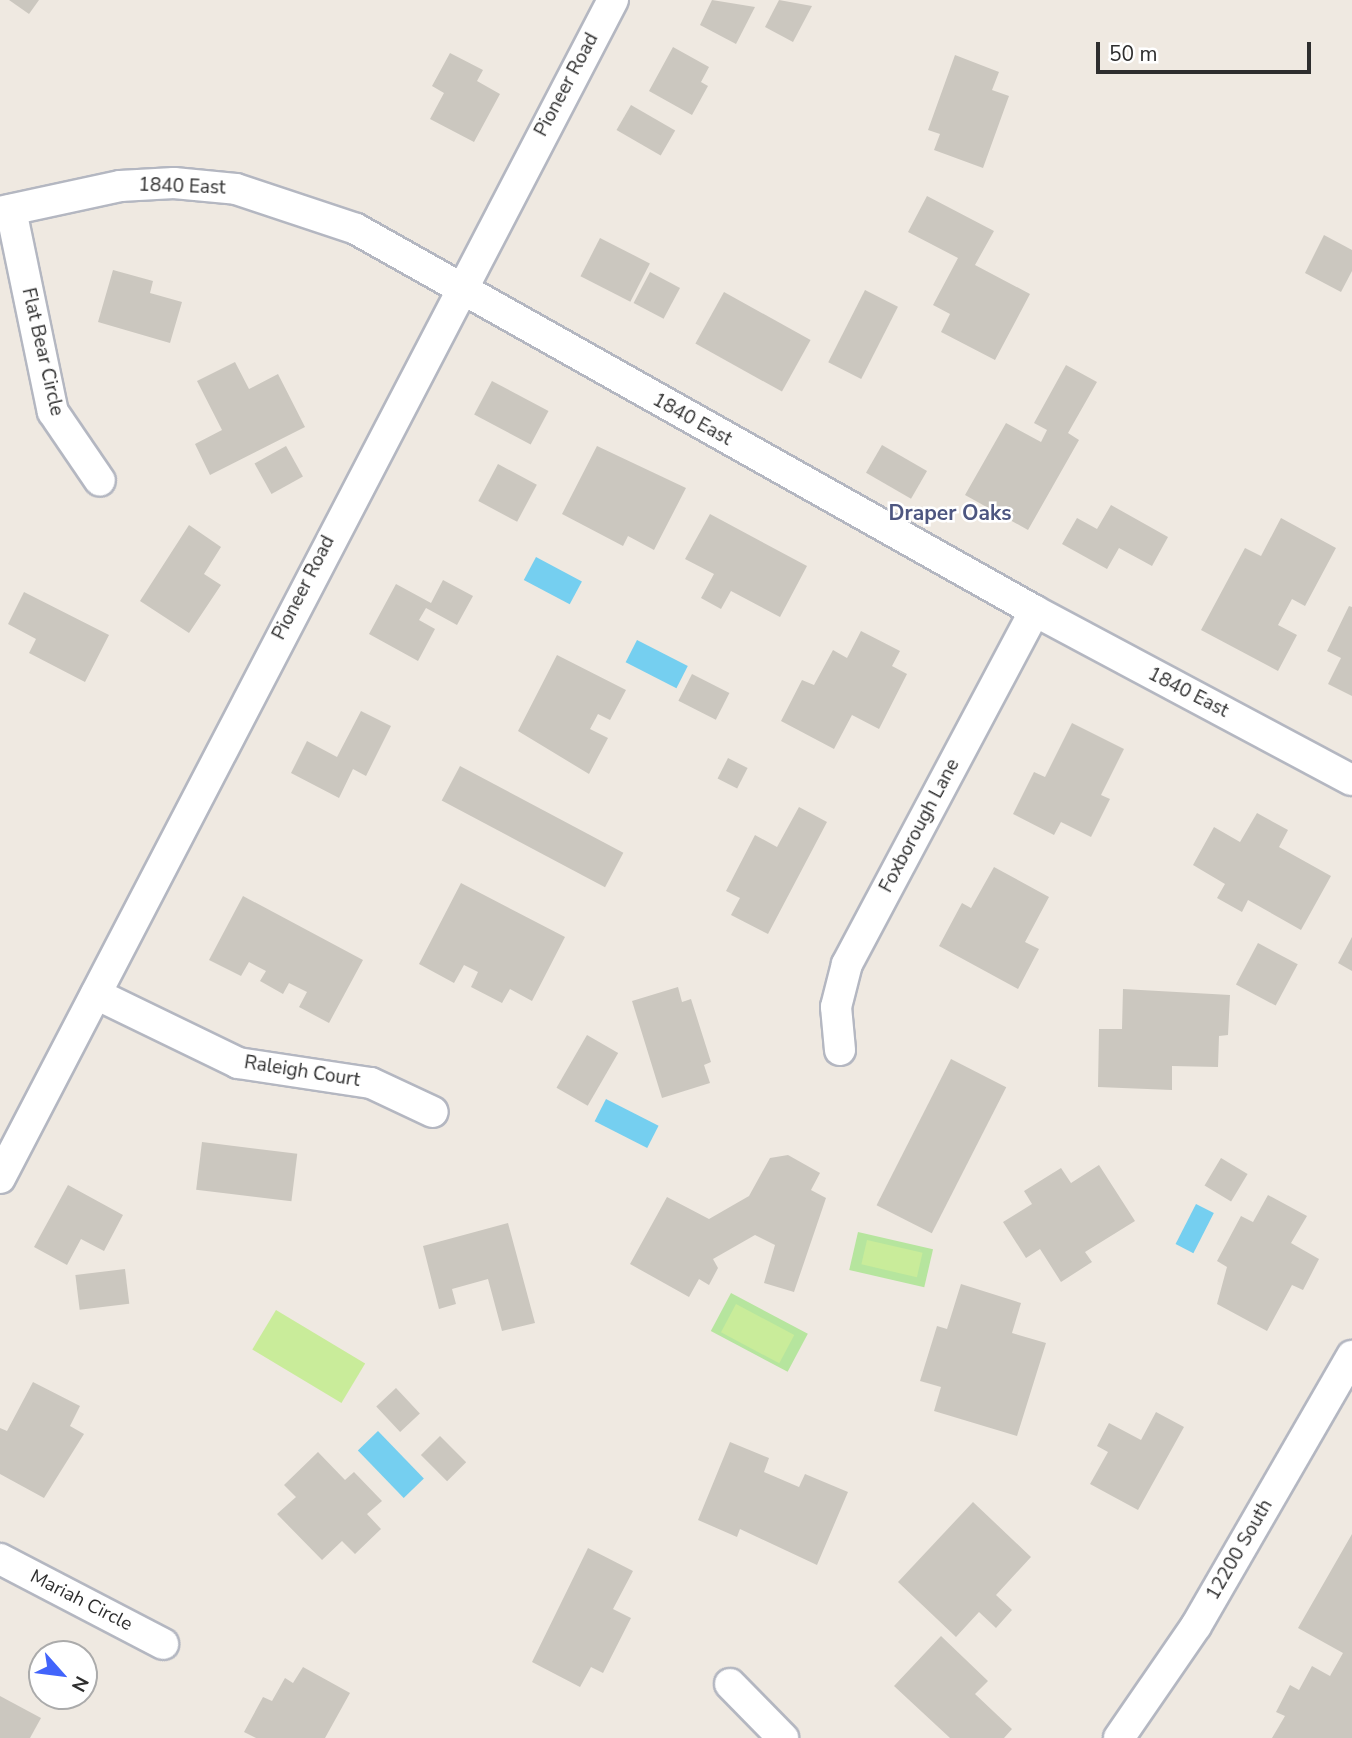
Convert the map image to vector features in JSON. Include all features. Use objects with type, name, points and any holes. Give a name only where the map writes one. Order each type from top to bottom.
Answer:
[{"type":"street","name":"Pioneer Road","points":[[0,1178],[459,287],[613,0]]},
{"type":"street","name":"1840 East","points":[[6,211],[120,186],[236,188],[356,229],[1035,611],[1352,780]]},
{"type":"street","name":"Flat Bear Circle","points":[[6,211],[53,412],[100,481]]},
{"type":"street","name":"Foxborough Lane","points":[[840,1050],[836,1007],[847,964],[1035,611]]},
{"type":"street","name":"Raleigh Court","points":[[96,994],[238,1063],[371,1083],[433,1112]]},
{"type":"street","name":"12200 South","points":[[1119,1738],[1196,1626],[1352,1356]]},
{"type":"street","name":"Mariah Circle","points":[[0,1559],[163,1644]]},
{"type":"street","points":[[730,1684],[783,1738]]},
{"type":"green space","points":[[858,1232],[933,1249],[924,1287],[849,1270]]},
{"type":"green space","points":[[867,1240],[923,1253],[917,1277],[861,1264]]},
{"type":"green space","points":[[731,1293],[808,1334],[788,1372],[711,1331]]},
{"type":"green space","points":[[736,1304],[794,1335],[779,1363],[721,1332]]},
{"type":"green space","points":[[276,1310],[365,1364],[341,1403],[252,1349]]},
{"type":"water","points":[[536,557],[582,581],[570,604],[524,580]]},
{"type":"water","points":[[637,640],[688,666],[676,688],[626,662]]},
{"type":"water","points":[[606,1099],[659,1126],[647,1148],[595,1121]]},
{"type":"water","points":[[1196,1204],[1214,1213],[1193,1253],[1176,1244]]},
{"type":"water","points":[[378,1431],[424,1478],[404,1498],[358,1450]]},
{"type":"building","points":[[9,0],[39,0],[29,14]]},
{"type":"building","points":[[712,0],[755,7],[736,44],[700,25]]},
{"type":"building","points":[[779,0],[812,6],[793,42],[765,27]]},
{"type":"building","points":[[673,47],[709,67],[701,82],[708,86],[692,115],[649,91]]},
{"type":"building","points":[[450,53],[483,70],[477,81],[500,94],[474,142],[430,119],[444,93],[432,86]]},
{"type":"building","points":[[955,55],[999,72],[992,90],[1009,96],[983,168],[934,150],[940,134],[928,130]]},
{"type":"building","points":[[631,105],[675,130],[661,156],[616,130]]},
{"type":"building","points":[[927,196],[994,231],[975,265],[1030,294],[995,360],[941,332],[950,314],[933,305],[958,258],[908,232]]},
{"type":"building","points":[[1324,235],[1352,250],[1352,271],[1341,292],[1305,273]]},
{"type":"building","points":[[600,238],[650,263],[630,302],[580,276]]},
{"type":"building","points":[[113,270],[153,281],[150,293],[182,302],[170,343],[98,322]]},
{"type":"building","points":[[650,272],[680,288],[664,319],[634,303]]},
{"type":"building","points":[[865,290],[898,307],[861,379],[828,362]]},
{"type":"building","points":[[724,292],[811,340],[782,392],[695,344]]},
{"type":"building","points":[[235,362],[249,389],[278,374],[305,427],[210,475],[195,444],[222,430],[197,381]]},
{"type":"building","points":[[1066,365],[1097,382],[1068,433],[1079,440],[1028,530],[965,495],[1006,423],[1041,442],[1047,430],[1034,423]]},
{"type":"building","points":[[492,381],[549,411],[531,445],[474,415]]},
{"type":"building","points":[[882,445],[927,471],[911,499],[866,473]]},
{"type":"building","points":[[286,446],[303,477],[271,494],[255,463]]},
{"type":"building","points":[[597,446],[686,488],[654,550],[628,536],[623,546],[562,514]]},
{"type":"building","points":[[498,464],[537,485],[517,522],[478,501]]},
{"type":"building","points":[[1111,505],[1168,537],[1152,566],[1119,548],[1107,569],[1062,544],[1077,518],[1097,529]]},
{"type":"building","points":[[710,514],[807,566],[780,617],[731,591],[721,609],[701,598],[714,574],[685,559]]},
{"type":"building","points":[[1281,518],[1336,548],[1305,606],[1292,599],[1278,625],[1297,635],[1278,671],[1201,630],[1245,548],[1261,556]]},
{"type":"building","points":[[189,525],[221,547],[204,574],[221,585],[189,633],[140,601]]},
{"type":"building","points":[[443,580],[473,596],[457,625],[426,608],[419,620],[435,629],[418,661],[369,634],[396,584],[431,603]]},
{"type":"building","points":[[24,592],[109,635],[85,682],[29,653],[36,639],[8,624]]},
{"type":"building","points":[[1349,606],[1352,607],[1352,696],[1328,684],[1341,658],[1327,651]]},
{"type":"building","points":[[861,631],[900,651],[892,666],[907,674],[879,729],[852,715],[834,749],[781,721],[802,680],[814,685],[833,650],[847,658]]},
{"type":"building","points":[[557,655],[626,690],[610,720],[598,714],[590,729],[608,738],[589,774],[518,731]]},
{"type":"building","points":[[692,674],[729,693],[716,720],[678,701]]},
{"type":"building","points":[[361,711],[391,726],[366,776],[353,769],[339,798],[291,773],[307,741],[337,757]]},
{"type":"building","points":[[1072,723],[1124,749],[1101,795],[1110,799],[1091,837],[1061,822],[1054,835],[1013,814],[1034,772],[1045,777]]},
{"type":"building","points":[[728,758],[748,768],[737,788],[718,778]]},
{"type":"building","points":[[460,766],[623,853],[605,887],[442,800]]},
{"type":"building","points":[[799,807],[827,822],[768,934],[731,915],[740,898],[726,891],[755,835],[777,847]]},
{"type":"building","points":[[1257,813],[1288,830],[1279,847],[1331,876],[1301,930],[1248,900],[1242,912],[1217,898],[1225,884],[1193,865],[1214,827],[1240,842]]},
{"type":"building","points":[[994,867],[1049,897],[1025,942],[1039,949],[1018,989],[939,946],[962,903],[971,908]]},
{"type":"building","points":[[461,883],[565,937],[532,1001],[510,989],[502,1003],[471,987],[478,972],[464,965],[454,983],[419,964]]},
{"type":"building","points":[[243,896],[363,960],[329,1023],[299,1007],[307,992],[289,983],[283,994],[260,981],[266,971],[249,962],[241,976],[209,960]]},
{"type":"building","points":[[1352,937],[1352,971],[1338,963]]},
{"type":"building","points":[[1258,943],[1298,964],[1276,1006],[1236,984]]},
{"type":"building","points":[[678,987],[682,1002],[691,999],[711,1062],[704,1065],[710,1083],[662,1098],[632,1001]]},
{"type":"building","points":[[1123,989],[1230,995],[1228,1035],[1219,1036],[1218,1067],[1172,1066],[1172,1090],[1098,1087],[1099,1029],[1122,1029]]},
{"type":"building","points":[[587,1035],[618,1053],[588,1106],[556,1088]]},
{"type":"building","points":[[951,1059],[1006,1087],[932,1233],[877,1205]]},
{"type":"building","points":[[202,1142],[297,1154],[291,1201],[196,1190]]},
{"type":"building","points":[[788,1155],[820,1173],[811,1190],[826,1198],[794,1292],[764,1283],[775,1245],[755,1235],[713,1259],[718,1268],[709,1285],[699,1279],[689,1297],[630,1264],[667,1197],[709,1219],[749,1196],[770,1158]]},
{"type":"building","points":[[1221,1158],[1248,1174],[1231,1201],[1205,1185]]},
{"type":"building","points":[[1099,1165],[1135,1221],[1085,1252],[1092,1262],[1061,1282],[1040,1249],[1026,1258],[1003,1222],[1032,1204],[1024,1191],[1061,1168],[1071,1183]]},
{"type":"building","points":[[68,1185],[123,1215],[104,1251],[81,1239],[67,1265],[34,1247]]},
{"type":"building","points":[[1268,1195],[1307,1216],[1291,1243],[1319,1259],[1303,1290],[1292,1285],[1267,1331],[1217,1304],[1227,1267],[1217,1261],[1241,1216],[1253,1222]]},
{"type":"building","points":[[508,1223],[535,1323],[502,1331],[488,1279],[452,1289],[456,1304],[439,1309],[423,1246]]},
{"type":"building","points":[[125,1269],[129,1304],[80,1310],[75,1275]]},
{"type":"building","points":[[961,1284],[1021,1303],[1012,1333],[1046,1343],[1017,1436],[934,1411],[941,1387],[920,1381],[937,1326],[947,1329]]},
{"type":"building","points":[[33,1382],[80,1406],[70,1426],[84,1434],[44,1498],[0,1474],[0,1428],[7,1431]]},
{"type":"building","points":[[396,1388],[420,1414],[400,1432],[376,1406]]},
{"type":"building","points":[[1156,1412],[1184,1427],[1138,1510],[1090,1484],[1108,1452],[1097,1446],[1109,1423],[1141,1440]]},
{"type":"building","points":[[440,1436],[466,1462],[447,1481],[421,1455]]},
{"type":"building","points":[[730,1442],[769,1458],[764,1472],[799,1487],[805,1474],[848,1492],[817,1565],[740,1529],[737,1537],[698,1520]]},
{"type":"building","points":[[318,1452],[345,1480],[354,1472],[382,1501],[367,1514],[381,1529],[355,1554],[342,1541],[322,1560],[277,1514],[296,1497],[284,1485]]},
{"type":"building","points":[[973,1502],[1031,1557],[996,1595],[1012,1610],[996,1628],[979,1612],[956,1637],[898,1582]]},
{"type":"building","points":[[1352,1534],[1352,1738],[1272,1738],[1285,1716],[1276,1712],[1290,1685],[1299,1690],[1312,1666],[1330,1676],[1343,1653],[1298,1628]]},
{"type":"building","points":[[588,1548],[633,1571],[613,1609],[631,1618],[603,1673],[591,1667],[580,1687],[532,1662]]},
{"type":"building","points":[[941,1636],[988,1681],[975,1694],[1012,1729],[1004,1738],[950,1738],[894,1686]]},
{"type":"building","points":[[303,1667],[350,1693],[325,1738],[256,1738],[244,1732],[263,1697],[272,1701],[285,1678],[293,1683]]},
{"type":"building","points":[[0,1696],[41,1718],[30,1738],[0,1738]]},
{"type":"district","name":"Draper Oaks","points":[[950,513]]}]
